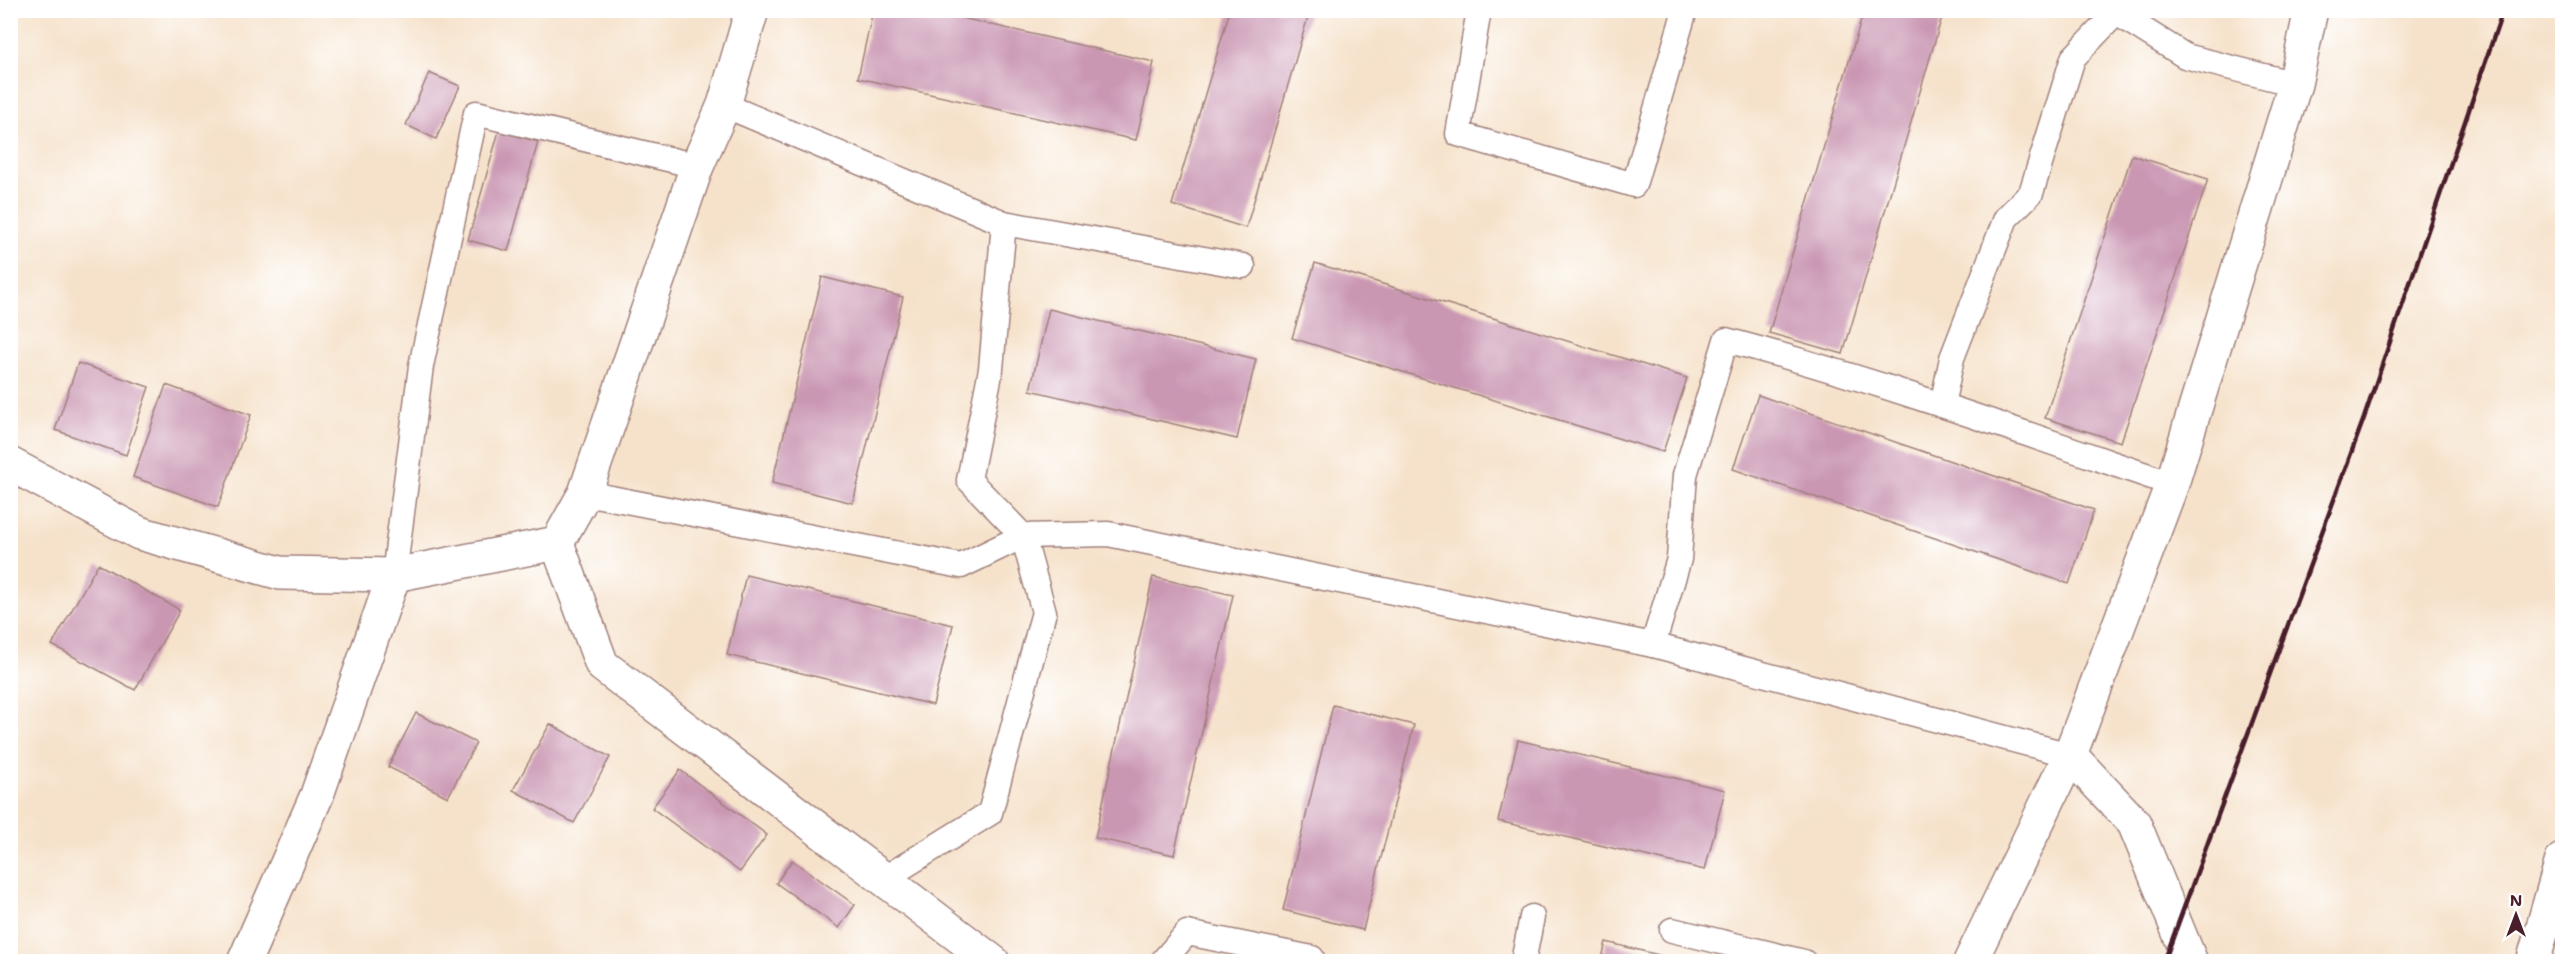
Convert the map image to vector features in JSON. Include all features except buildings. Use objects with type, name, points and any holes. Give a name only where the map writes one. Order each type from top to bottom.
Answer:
[{"type":"street","points":[[752,10],[724,105],[697,166],[585,493],[557,543],[602,665],[993,962]]},
{"type":"street","points":[[1970,962],[2070,755],[2172,484],[2295,84],[2311,10]]},
{"type":"street","points":[[10,464],[139,532],[280,573],[394,575],[557,543]]},
{"type":"street","points":[[244,962],[317,795],[394,575]]},
{"type":"street","points":[[2070,755],[2134,823],[2191,962]]},
{"type":"street","points":[[2533,962],[2562,860]]},
{"type":"lane","points":[[1479,10],[1458,134],[1634,185],[1685,10]]},
{"type":"lane","points":[[1941,405],[1952,358],[2006,218],[2031,193],[2073,58],[2115,12],[2185,56],[2295,84]]},
{"type":"lane","points":[[724,105],[1004,223],[1243,266]]},
{"type":"lane","points":[[394,575],[421,366],[476,112],[697,166]]},
{"type":"lane","points":[[885,878],[990,813],[1044,612],[1023,536],[969,480],[991,369],[1004,223]]},
{"type":"lane","points":[[1653,645],[1679,559],[1685,475],[1726,340],[1794,358],[1941,405],[2172,484]]},
{"type":"lane","points":[[585,493],[961,566],[1023,536],[1108,534],[1653,645],[2070,755]]},
{"type":"lane","points":[[1523,962],[1532,917]]},
{"type":"lane","points":[[1672,930],[1804,962]]},
{"type":"lane","points":[[1162,962],[1187,933],[1312,958]]},
{"type":"railway","points":[[2164,962],[2364,418],[2503,10]]}]
